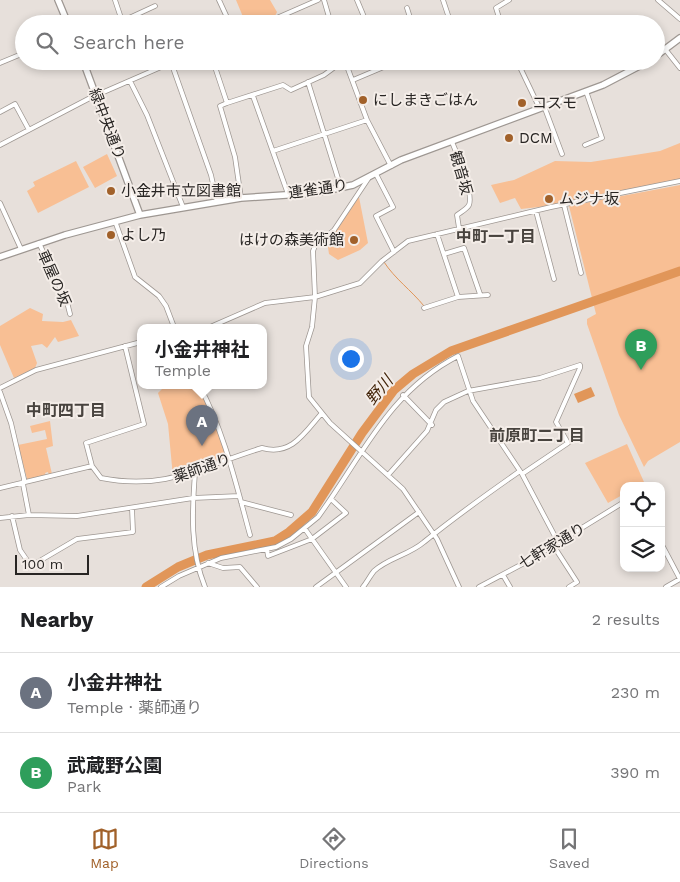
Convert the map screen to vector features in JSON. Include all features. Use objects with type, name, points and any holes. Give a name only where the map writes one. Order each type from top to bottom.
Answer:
[{"type":"main road","points":[[58,0],[64,15]]},
{"type":"main road","points":[[665,49],[680,38]]},
{"type":"main road","name":"緑中央通り","points":[[86,70],[140,215]]},
{"type":"main road","name":"連雀通り","points":[[0,256],[38,243],[140,215],[241,198],[315,193],[341,188],[368,179],[391,166],[542,106],[586,91],[630,70]]},
{"type":"street","points":[[115,0],[120,15]]},
{"type":"street","points":[[219,0],[226,15]]},
{"type":"street","points":[[284,15],[318,0]]},
{"type":"street","points":[[324,0],[328,15]]},
{"type":"street","points":[[357,0],[363,15]]},
{"type":"street","points":[[443,0],[448,15]]},
{"type":"street","points":[[498,15],[496,8],[509,0]]},
{"type":"street","points":[[658,0],[680,19]]},
{"type":"street","points":[[135,15],[155,6]]},
{"type":"street","points":[[408,8],[410,15]]},
{"type":"street","points":[[665,49],[680,68]]},
{"type":"street","points":[[0,63],[15,57]]},
{"type":"street","points":[[0,145],[96,95],[154,70]]},
{"type":"street","points":[[175,70],[210,175],[216,202]]},
{"type":"street","points":[[216,70],[227,103]]},
{"type":"street","points":[[241,198],[236,163],[220,106],[283,85],[291,90],[324,76],[332,70]]},
{"type":"street","points":[[348,70],[367,120],[391,166]]},
{"type":"street","points":[[353,80],[377,70]]},
{"type":"street","points":[[522,70],[542,106],[562,154]]},
{"type":"street","points":[[130,81],[147,115],[183,207]]},
{"type":"street","points":[[308,82],[341,188]]},
{"type":"street","points":[[585,144],[602,138],[586,91]]},
{"type":"street","points":[[253,96],[288,194]]},
{"type":"street","points":[[0,112],[15,104],[29,130]]},
{"type":"street","points":[[273,151],[367,120]]},
{"type":"street","name":"観音坂","points":[[452,142],[470,200],[465,209],[457,215],[459,228]]},
{"type":"street","points":[[376,174],[393,207],[376,216],[394,252]]},
{"type":"street","points":[[368,179],[334,230],[315,246],[313,251],[314,296],[312,327],[306,346],[309,398],[321,414],[403,489],[433,534],[459,587]]},
{"type":"street","points":[[217,324],[264,303],[314,296],[360,284],[408,241],[536,211],[680,181]]},
{"type":"street","points":[[0,203],[21,249]]},
{"type":"street","points":[[564,205],[581,273]]},
{"type":"street","points":[[536,211],[554,279]]},
{"type":"street","points":[[115,221],[135,277],[159,296],[166,306],[173,324]]},
{"type":"street","points":[[437,234],[458,297]]},
{"type":"street","name":"車屋の坂","points":[[38,243],[67,302],[70,314]]},
{"type":"street","points":[[444,254],[464,248],[480,294]]},
{"type":"street","points":[[424,308],[458,297],[480,294],[488,295]]},
{"type":"street","points":[[0,388],[36,370],[137,343]]},
{"type":"street","points":[[0,488],[92,466],[86,443],[144,424],[125,346]]},
{"type":"street","points":[[161,587],[221,558],[267,550],[284,543],[305,529],[318,517],[385,416],[403,395],[427,374],[458,356],[468,390],[521,472],[558,542]]},
{"type":"street","points":[[363,587],[373,572],[380,566],[411,551],[521,472],[568,443],[556,422],[580,365],[540,378],[468,390],[440,406],[436,410],[432,424],[388,475]]},
{"type":"street","points":[[201,389],[213,412],[250,535]]},
{"type":"street","points":[[0,392],[11,423],[29,515]]},
{"type":"street","points":[[403,395],[432,424]]},
{"type":"street","name":"薬師通り","points":[[92,466],[101,478],[114,481],[159,481],[194,473],[262,448],[272,451],[290,447],[321,414]]},
{"type":"street","points":[[194,473],[193,548],[197,568],[206,587]]},
{"type":"street","points":[[0,518],[29,515],[77,516],[193,498],[239,496]]},
{"type":"street","points":[[267,550],[268,556],[312,539],[346,512],[331,499]]},
{"type":"street","points":[[241,502],[291,515]]},
{"type":"street","name":"七軒家通り","points":[[480,587],[620,504]]},
{"type":"street","points":[[12,516],[20,550],[31,566],[77,539],[133,532],[132,508]]},
{"type":"street","points":[[316,587],[419,512]]},
{"type":"street","points":[[305,529],[346,587]]},
{"type":"street","points":[[553,545],[577,582],[569,587]]},
{"type":"street","points":[[665,551],[680,579],[666,587]]},
{"type":"street","points":[[208,563],[223,568],[240,566],[257,587]]},
{"type":"street","points":[[503,575],[510,587]]},
{"type":"shaded area","points":[[236,0],[270,0],[277,12],[276,15],[242,15]]},
{"type":"shaded area","points":[[680,143],[680,180],[548,206],[521,209],[515,198],[500,203],[491,185],[514,180],[555,161],[591,162],[660,151]]},
{"type":"shaded area","points":[[107,154],[117,176],[95,188],[83,167]]},
{"type":"shaded area","points":[[76,161],[89,187],[38,213],[27,191],[35,186],[33,182]]},
{"type":"shaded area","points":[[680,185],[680,442],[648,461],[644,467],[619,415],[587,324],[587,319],[596,314],[569,206]]},
{"type":"shaded area","points":[[359,197],[368,243],[360,250],[338,260],[329,254],[327,241]]},
{"type":"shaded area","points":[[30,308],[43,314],[42,321],[63,322],[71,320],[79,336],[58,342],[55,337],[47,348],[42,344],[31,346],[37,363],[35,368],[14,378],[0,345],[0,326]]},
{"type":"shaded area","points":[[591,387],[595,396],[578,403],[574,394]]},
{"type":"shaded area","points":[[162,389],[199,389],[211,413],[227,458],[210,466],[173,477],[168,424],[158,393]]},
{"type":"shaded area","points":[[50,421],[53,446],[46,448],[52,474],[49,475],[48,472],[45,473],[46,476],[27,479],[18,445],[47,439],[45,430],[32,433],[30,426]]},
{"type":"shaded area","points":[[627,444],[644,482],[620,482],[620,496],[608,503],[585,463]]},
{"type":"waterway","points":[[384,262],[424,306]]},
{"type":"waterway","name":"野川","points":[[146,587],[178,567],[207,555],[275,541],[289,532],[312,512],[362,433],[394,390],[413,374],[451,351],[680,271]]},
{"type":"place","name":"にしまきごはん","points":[[363,100]]},
{"type":"place","name":"コスモ","points":[[522,103]]},
{"type":"place","name":"DCM","points":[[509,138]]},
{"type":"place","name":"小金井市立図書館","points":[[111,191]]},
{"type":"place","name":"ムジナ坂","points":[[549,199]]},
{"type":"place","name":"よし乃","points":[[111,235]]},
{"type":"place","name":"はけの森美術館","points":[[354,240]]},
{"type":"place","name":"武蔵野公園","points":[[641,370]]},
{"type":"place","name":"小金井神社","points":[[202,446]]},
{"type":"district","name":"中町一丁目","points":[[496,236]]},
{"type":"district","name":"中町四丁目","points":[[66,410]]},
{"type":"district","name":"前原町二丁目","points":[[537,435]]}]
